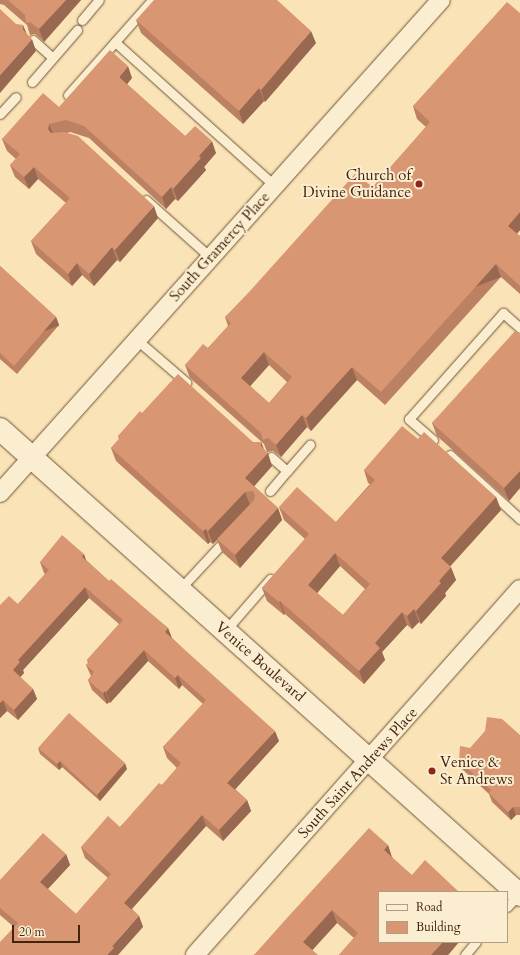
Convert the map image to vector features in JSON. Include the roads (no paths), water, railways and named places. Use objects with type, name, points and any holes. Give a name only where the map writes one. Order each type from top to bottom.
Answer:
[{"type":"main road","name":"Venice Boulevard","points":[[0,429],[224,631],[370,760],[507,891]]},
{"type":"street","name":"South Gramercy Place","points":[[0,493],[441,0]]},
{"type":"street","name":"South Saint Andrews Place","points":[[195,955],[370,760],[520,589]]},
{"type":"lane","points":[[82,20],[99,0]]},
{"type":"lane","points":[[68,95],[152,0]]},
{"type":"lane","points":[[32,82],[77,30]]},
{"type":"lane","points":[[33,40],[52,58]]},
{"type":"lane","points":[[115,42],[275,186]]},
{"type":"lane","points":[[0,114],[16,97]]},
{"type":"lane","points":[[137,191],[210,258]]},
{"type":"lane","points":[[520,328],[503,313],[409,419],[520,519]]},
{"type":"lane","points":[[137,340],[191,386]]},
{"type":"lane","points":[[270,491],[310,445]]},
{"type":"lane","points":[[271,457],[288,471]]},
{"type":"lane","points":[[179,590],[233,531]]},
{"type":"lane","points":[[224,631],[275,574]]},
{"type":"lane","points":[[465,955],[475,943]]},
{"type":"place","name":"Church of Divine Guidance","points":[[419,184]]},
{"type":"place","name":"Venice & St Andrews","points":[[432,771]]}]
